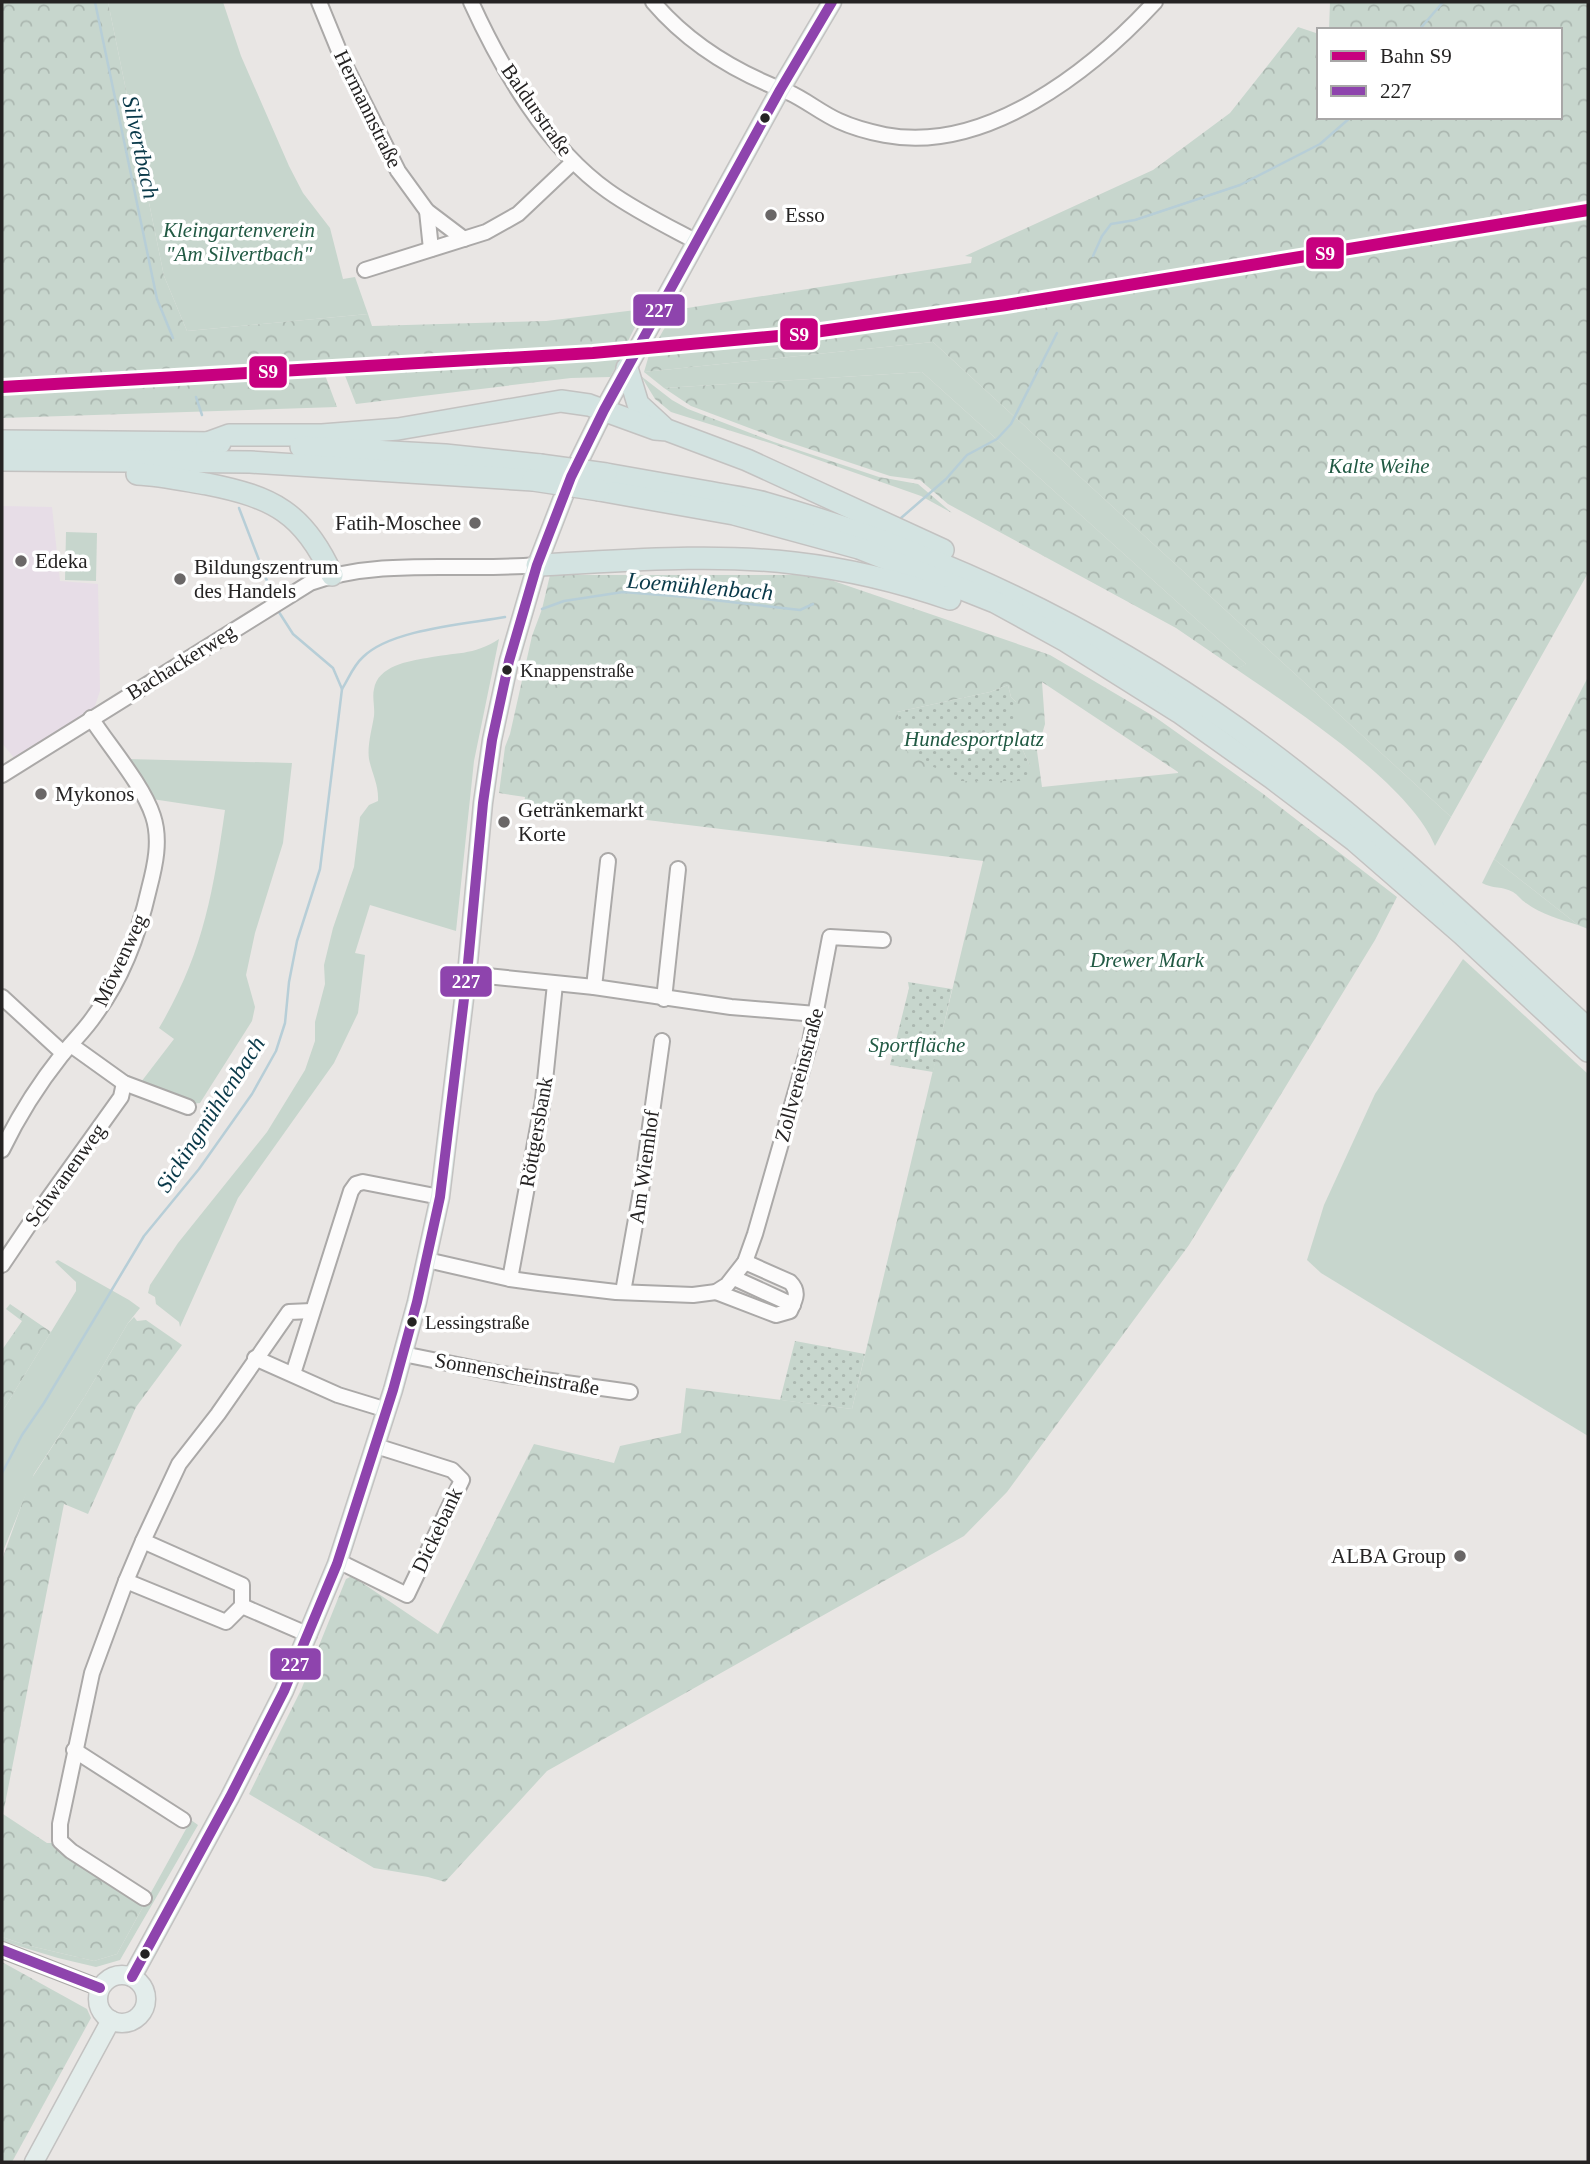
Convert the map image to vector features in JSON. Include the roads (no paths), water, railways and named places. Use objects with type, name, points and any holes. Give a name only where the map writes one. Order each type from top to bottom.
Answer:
[{"type":"highway","points":[[627,368],[638,404],[667,430]]},
{"type":"highway","points":[[207,443],[229,435],[322,435],[397,429],[561,401],[580,403],[655,429],[667,430],[747,460],[924,540],[1071,614],[1143,658],[1170,684]]},
{"type":"highway","points":[[2,441],[207,443],[445,455],[602,482],[761,502],[918,553],[995,586],[1067,622],[1237,728],[1293,771],[1466,927],[1588,1029]]},
{"type":"highway","points":[[2,460],[250,462],[537,472]]},
{"type":"highway","points":[[2,469],[158,475],[239,490],[262,499],[298,522],[319,547],[332,575]]},
{"type":"highway","points":[[602,482],[859,548],[995,602],[1066,641],[1179,712],[1415,882]]},
{"type":"highway","points":[[537,565],[689,560],[794,563],[863,575],[926,591],[974,607],[1044,638],[1066,641]]},
{"type":"highway","points":[[1466,927],[1588,1051]]},
{"type":"main road","points":[[132,1976],[284,1692],[338,1561],[387,1410],[427,1261],[440,1198],[492,740],[509,661],[537,565],[571,477],[604,410],[780,90],[832,2]]},
{"type":"main road","points":[[111,1976],[132,1976],[144,1988],[144,2009],[130,2022],[118,2023],[100,2010],[97,1997],[100,1988],[111,1976]]},
{"type":"main road","points":[[34,2162],[111,2020]]},
{"type":"street","name":"Hermannstraße","points":[[319,2],[344,63],[398,171],[427,211],[464,239]]},
{"type":"street","name":"Baldurstraße","points":[[471,2],[504,65],[537,118],[573,162],[608,191],[697,242]]},
{"type":"street","points":[[653,2],[669,21],[713,55],[790,93],[840,122],[884,135],[921,138],[947,136],[996,119],[1040,98],[1089,64],[1156,2]]},
{"type":"street","points":[[365,271],[486,232],[518,214],[573,162]]},
{"type":"street","name":"Hermannstraße","points":[[427,211],[432,249]]},
{"type":"street","name":"Bachackerweg","points":[[2,775],[310,583],[332,575],[375,569],[537,565]]},
{"type":"street","name":"Möwenweg","points":[[2,1150],[28,1102],[95,1016],[110,990],[140,928],[154,871],[158,843],[153,816],[143,796],[90,718]]},
{"type":"street","points":[[594,987],[608,861]]},
{"type":"street","points":[[664,999],[678,869]]},
{"type":"street","name":"Zollvereinstraße","points":[[716,1292],[734,1278],[745,1262],[766,1197],[816,1014],[830,937],[883,940]]},
{"type":"street","points":[[467,974],[594,987],[664,999],[816,1014]]},
{"type":"street","name":"Röttgersbank","points":[[510,1279],[543,1100],[555,984]]},
{"type":"street","points":[[2,997],[67,1049],[124,1083],[188,1107]]},
{"type":"street","name":"Am Wiemhof","points":[[623,1292],[641,1191],[662,1041]]},
{"type":"street","name":"Schwanenweg","points":[[2,1265],[32,1222],[40,1215],[43,1206],[121,1097],[124,1083]]},
{"type":"street","points":[[293,1374],[351,1191],[356,1184],[363,1182],[440,1198]]},
{"type":"street","points":[[427,1261],[510,1279],[623,1292],[693,1295],[716,1292],[776,1315],[790,1311],[797,1293],[790,1282],[745,1262]]},
{"type":"street","points":[[734,1278],[793,1305]]},
{"type":"street","points":[[144,1898],[71,1851],[61,1841],[60,1824],[92,1672],[126,1581],[179,1464],[218,1414],[289,1312],[312,1311]]},
{"type":"street","name":"Sonnenscheinstraße","points":[[403,1354],[502,1374],[630,1392]]},
{"type":"street","points":[[256,1358],[338,1395],[387,1410]]},
{"type":"street","name":"Dickebank","points":[[338,1561],[407,1595],[462,1480],[452,1470],[376,1446]]},
{"type":"street","points":[[126,1581],[226,1622],[242,1606],[242,1585],[144,1541]]},
{"type":"street","points":[[242,1606],[309,1635]]},
{"type":"street","points":[[74,1749],[183,1820]]},
{"type":"street","points":[[2,1950],[100,1988]]},
{"type":"waterway","name":"Silvertbach","points":[[95,2],[157,299],[173,338]]},
{"type":"waterway","name":"Loemühlenbach","points":[[1421,28],[1443,2]]},
{"type":"waterway","name":"Loemühlenbach","points":[[1093,256],[1111,224],[1135,220],[1240,185],[1320,144],[1349,119]]},
{"type":"waterway","name":"Loemühlenbach","points":[[901,518],[946,479],[967,455],[997,439],[1011,424],[1057,333]]},
{"type":"waterway","name":"Silvertbach","points":[[196,397],[202,415]]},
{"type":"waterway","name":"Silvertbach","points":[[239,508],[274,599]]},
{"type":"waterway","name":"Loemühlenbach","points":[[542,609],[564,601],[623,592],[800,610],[813,604]]},
{"type":"waterway","name":"Silvertbach","points":[[277,609],[293,634],[333,668],[342,689]]},
{"type":"waterway","name":"Sickingmühlenbach","points":[[2,1473],[22,1435],[144,1236],[199,1169],[252,1094],[276,1051],[285,1023],[297,941],[320,869],[342,689],[351,672],[363,657],[392,640],[430,629],[505,617]]},
{"type":"rail line","name":"S9","points":[[2,387],[593,353],[800,334],[1006,305],[1588,210]]},
{"type":"place","name":"Esso","points":[[771,215]]},
{"type":"place","name":"Fatih-Moschee","points":[[475,523]]},
{"type":"place","name":"Edeka","points":[[21,561]]},
{"type":"place","name":"Bildungszentrum des Handels","points":[[180,579]]},
{"type":"place","name":"Knappenstraße","points":[[507,670]]},
{"type":"place","name":"Mykonos","points":[[41,794]]},
{"type":"place","name":"Getränkemarkt Korte","points":[[504,822]]},
{"type":"place","name":"Lessingstraße","points":[[412,1322]]},
{"type":"place","name":"ALBA Group","points":[[1460,1556]]},
{"type":"park label","name":"Kleingartenverein \"Am Silvertbach\"","points":[[239,242]]},
{"type":"park label","name":"Kalte Weihe","points":[[1379,466]]},
{"type":"park label","name":"Hundesportplatz","points":[[974,739]]},
{"type":"park label","name":"Drewer Mark","points":[[1147,960]]},
{"type":"park label","name":"Sportfläche","points":[[917,1045]]}]
